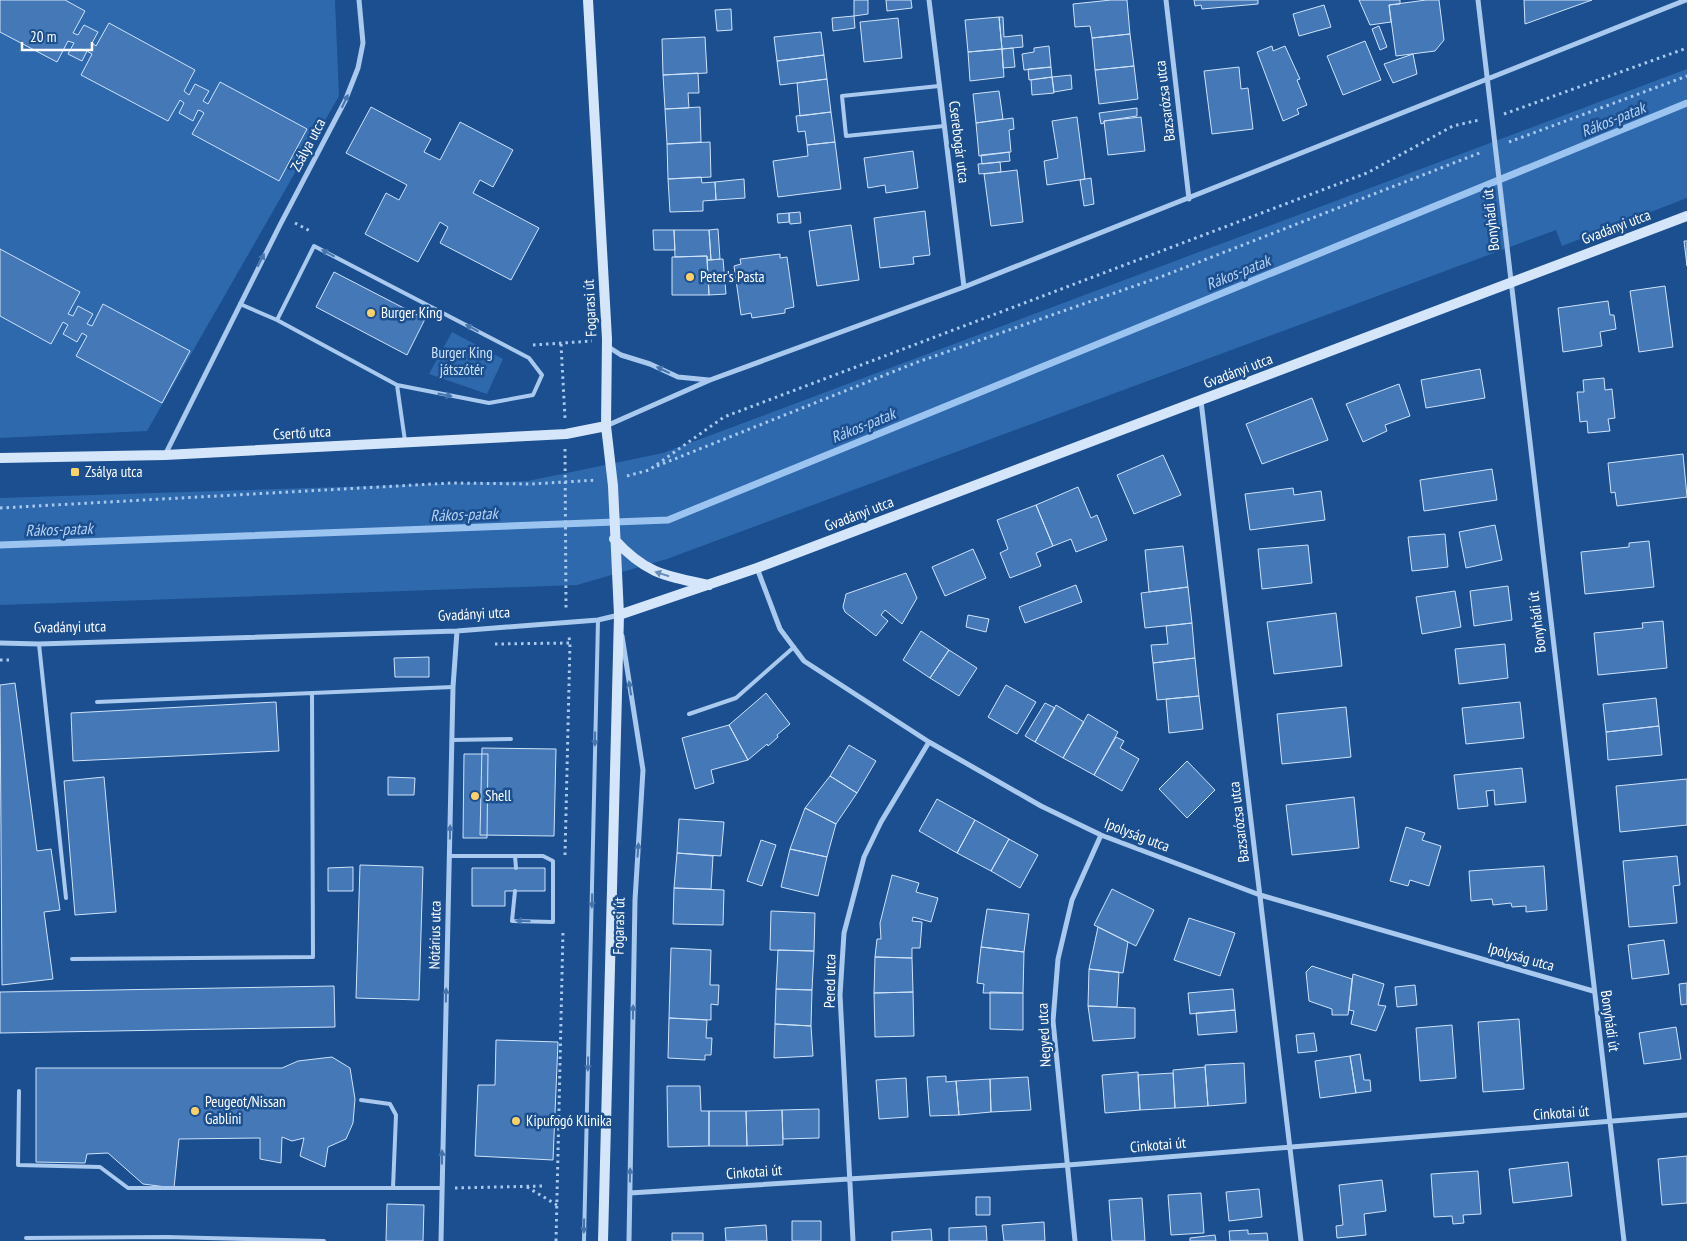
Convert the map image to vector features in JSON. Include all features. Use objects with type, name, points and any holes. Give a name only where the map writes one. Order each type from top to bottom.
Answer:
[{"type":"street","name":"Zsálya utca","points":[[165,455],[239,304],[345,101],[358,68],[363,43],[359,0]]},
{"type":"street","name":"Fogarasi út","points":[[588,0],[607,342],[606,426],[613,486],[619,615],[643,770],[635,900],[629,1241]]},
{"type":"street","name":"Cserebogár utca","points":[[929,0],[964,287]]},
{"type":"street","name":"Bazsarózsa utca","points":[[1166,0],[1189,199]]},
{"type":"street","name":"Bonyhádi út","points":[[1478,0],[1593,991],[1612,1122],[1624,1241]]},
{"type":"street","points":[[606,426],[710,380],[964,287],[1686,0]]},
{"type":"street","name":"Gvadányi utca","points":[[0,643],[39,644],[457,631],[598,620],[619,615],[757,568],[1687,216]]},
{"type":"street","points":[[607,342],[621,354],[650,364],[678,377],[710,380]]},
{"type":"street","name":"Bazsarózsa utca","points":[[1201,401],[1301,1241]]},
{"type":"street","name":"Csertő utca","points":[[0,458],[165,455],[566,434],[606,426]]},
{"type":"street","points":[[614,539],[630,557],[645,568],[662,575],[710,585]]},
{"type":"street","name":"Ipolyság utca","points":[[757,568],[780,629],[804,661],[929,742],[1041,806],[1101,836],[1260,895],[1593,991]]},
{"type":"street","name":"Fogarasi út","points":[[603,1241],[619,615]]},
{"type":"street","name":"Nótárius utca","points":[[441,1241],[453,687],[457,631]]},
{"type":"street","name":"Pered utca","points":[[853,1241],[840,995],[844,933],[864,858],[882,822],[929,742]]},
{"type":"street","name":"Negyed utca","points":[[1075,1241],[1053,1022],[1058,959],[1072,900],[1101,836]]},
{"type":"street","name":"Cinkotai út","points":[[630,1193],[1068,1165],[1687,1115]]},
{"type":"lane","points":[[939,86],[842,96],[846,136],[944,126]]},
{"type":"lane","points":[[239,304],[277,320],[397,386],[489,403],[533,395],[542,375],[529,358],[314,246],[277,320]]},
{"type":"lane","points":[[397,386],[405,441]]},
{"type":"lane","points":[[584,1241],[598,620]]},
{"type":"lane","points":[[39,644],[66,898]]},
{"type":"lane","points":[[689,714],[736,698],[794,647]]},
{"type":"lane","points":[[96,702],[453,687]]},
{"type":"lane","points":[[72,959],[312,957],[312,693]]},
{"type":"lane","points":[[452,740],[511,740]]},
{"type":"lane","points":[[449,856],[543,856],[553,861],[553,922],[512,921],[514,891]]},
{"type":"lane","points":[[515,856],[516,868]]},
{"type":"lane","points":[[19,1091],[18,1165],[100,1166],[128,1188],[442,1188]]},
{"type":"lane","points":[[361,1100],[390,1104],[396,1115],[393,1188]]},
{"type":"lane","points":[[26,1238],[324,1241]]},
{"type":"path","points":[[649,470],[915,363],[1163,276],[1496,147],[1687,76]]},
{"type":"path","points":[[284,217],[318,235]]},
{"type":"path","points":[[528,345],[607,342]]},
{"type":"path","points":[[561,344],[566,434],[566,623]]},
{"type":"path","points":[[565,858],[570,643]]},
{"type":"path","points":[[556,1241],[564,927]]},
{"type":"path","points":[[526,1186],[556,1204]]},
{"type":"path","points":[[442,1188],[542,1186]]},
{"type":"green space","points":[[0,0],[335,0],[339,96],[147,431],[0,438]]},
{"type":"green space","points":[[1687,69],[1687,198],[1562,246],[1556,230],[667,559],[577,585],[0,605],[0,498],[528,481],[663,453]]},
{"type":"green space","name":"Burger King játszótér","points":[[452,332],[503,359],[487,394],[429,374]]},
{"type":"building","points":[[0,0],[65,0],[85,11],[73,33],[78,35],[84,25],[98,32],[92,43],[96,46],[109,23],[195,70],[184,91],[189,95],[195,84],[209,91],[203,101],[208,104],[220,82],[307,129],[279,181],[192,134],[204,113],[201,111],[198,110],[193,121],[179,113],[184,103],[180,100],[168,121],[81,75],[92,54],[87,51],[82,61],[68,54],[74,43],[68,41],[57,62],[0,32]]},
{"type":"building","points":[[854,0],[868,0],[868,14],[854,16]]},
{"type":"building","points":[[886,0],[911,0],[912,8],[887,11]]},
{"type":"building","points":[[1127,0],[1130,34],[1092,38],[1090,26],[1075,27],[1073,4]]},
{"type":"building","points":[[1194,0],[1258,0],[1258,4],[1202,9],[1201,5],[1195,6]]},
{"type":"building","points":[[1359,0],[1400,0],[1400,4],[1389,5],[1391,22],[1370,25]]},
{"type":"building","points":[[1439,0],[1444,40],[1435,51],[1396,56],[1389,5]]},
{"type":"building","points":[[1524,0],[1592,0],[1525,24]]},
{"type":"building","points":[[1324,5],[1331,27],[1299,36],[1293,14]]},
{"type":"building","points":[[731,9],[732,30],[717,31],[715,10]]},
{"type":"building","points":[[854,16],[855,28],[833,31],[832,18]]},
{"type":"building","points":[[999,17],[1002,49],[968,52],[965,20]]},
{"type":"building","points":[[999,17],[1003,17],[1004,37],[1022,35],[1023,47],[1002,49]]},
{"type":"building","points":[[898,18],[902,58],[864,62],[860,22]]},
{"type":"building","points":[[1379,26],[1387,47],[1380,50],[1372,29]]},
{"type":"building","points":[[821,32],[824,55],[777,61],[774,37]]},
{"type":"building","points":[[1130,34],[1134,66],[1095,70],[1092,38]]},
{"type":"building","points":[[705,37],[707,73],[663,75],[662,39]]},
{"type":"building","points":[[1365,41],[1381,80],[1343,95],[1327,56]]},
{"type":"building","points":[[1049,46],[1051,67],[1024,70],[1022,54],[1034,52],[1034,48]]},
{"type":"building","points":[[1272,46],[1273,51],[1285,46],[1300,79],[1297,80],[1307,105],[1297,109],[1299,114],[1283,121],[1257,52]]},
{"type":"building","points":[[1013,48],[1015,67],[1003,68],[1002,49]]},
{"type":"building","points":[[1002,49],[1004,77],[970,81],[968,52]]},
{"type":"building","points":[[1413,54],[1417,74],[1393,83],[1384,64]]},
{"type":"building","points":[[824,55],[827,79],[780,85],[777,61]]},
{"type":"building","points":[[1134,66],[1138,99],[1099,104],[1095,70]]},
{"type":"building","points":[[1051,67],[1052,77],[1029,80],[1028,69]]},
{"type":"building","points":[[1239,67],[1241,89],[1248,88],[1253,129],[1212,134],[1204,71]]},
{"type":"building","points":[[698,73],[699,93],[688,93],[689,108],[665,109],[663,75]]},
{"type":"building","points":[[1071,75],[1072,89],[1054,92],[1052,77]]},
{"type":"building","points":[[1052,77],[1054,93],[1032,95],[1031,80]]},
{"type":"building","points":[[827,79],[831,112],[800,116],[797,83]]},
{"type":"building","points":[[999,91],[1003,119],[976,123],[973,94]]},
{"type":"building","points":[[371,107],[431,139],[424,152],[440,160],[460,122],[513,150],[493,187],[480,180],[473,193],[539,228],[511,280],[440,243],[448,227],[440,222],[418,262],[365,234],[386,193],[399,200],[407,185],[346,153]]},
{"type":"building","points":[[700,107],[701,142],[667,144],[665,109]]},
{"type":"building","points":[[1137,108],[1137,116],[1104,121],[1101,124],[1099,113]]},
{"type":"building","points":[[831,112],[835,142],[807,145],[805,131],[798,132],[796,116]]},
{"type":"building","points":[[1077,117],[1085,179],[1047,185],[1044,161],[1058,158],[1052,121]]},
{"type":"building","points":[[1141,117],[1145,151],[1108,155],[1104,121]]},
{"type":"building","points":[[1013,118],[1014,129],[1009,130],[1011,152],[979,156],[976,123]]},
{"type":"building","points":[[710,142],[711,177],[668,179],[667,144]]},
{"type":"building","points":[[835,142],[841,189],[778,197],[773,161],[808,156],[807,145]]},
{"type":"building","points":[[913,151],[918,188],[886,193],[885,185],[868,188],[864,158]]},
{"type":"building","points":[[1009,152],[1010,161],[982,164],[981,155]]},
{"type":"building","points":[[1000,162],[1001,172],[979,174],[978,164]]},
{"type":"building","points":[[1017,170],[1023,222],[991,226],[984,174]]},
{"type":"building","points":[[701,177],[702,183],[715,182],[716,200],[703,201],[703,211],[670,212],[668,179]]},
{"type":"building","points":[[1091,178],[1094,204],[1084,206],[1080,180]]},
{"type":"building","points":[[744,179],[745,198],[716,200],[715,182]]},
{"type":"building","points":[[925,211],[930,255],[913,257],[914,264],[880,268],[874,218]]},
{"type":"building","points":[[800,212],[801,223],[790,224],[789,213]]},
{"type":"building","points":[[789,213],[789,222],[778,223],[777,214]]},
{"type":"building","points":[[851,225],[859,280],[817,286],[809,231]]},
{"type":"building","points":[[718,229],[720,259],[711,260],[709,230]]},
{"type":"building","points":[[653,230],[674,230],[675,250],[654,250]]},
{"type":"building","points":[[674,230],[709,230],[711,260],[707,260],[707,256],[675,257]]},
{"type":"building","points":[[1684,241],[1687,241],[1687,266]]},
{"type":"building","points":[[0,249],[80,292],[68,314],[73,316],[78,306],[93,314],[87,324],[92,326],[103,304],[190,351],[162,403],[76,356],[87,336],[82,333],[77,342],[63,334],[68,325],[63,322],[51,344],[0,316]]},
{"type":"building","points":[[780,254],[780,258],[787,257],[794,307],[785,309],[785,313],[752,318],[751,313],[741,315],[734,266],[741,264],[740,259]]},
{"type":"building","name":"Peter's Pasta","points":[[707,256],[709,295],[672,295],[672,257]]},
{"type":"building","points":[[723,259],[726,294],[709,295],[707,260]]},
{"type":"building","name":"Burger King","points":[[334,272],[425,319],[407,355],[316,307]]},
{"type":"building","points":[[1665,286],[1673,347],[1639,352],[1630,291]]},
{"type":"building","points":[[1608,301],[1610,315],[1614,315],[1616,329],[1600,332],[1602,346],[1563,352],[1558,308]]},
{"type":"building","points":[[1480,369],[1485,398],[1426,408],[1421,380]]},
{"type":"building","points":[[1604,378],[1605,390],[1612,389],[1615,418],[1608,419],[1610,431],[1588,433],[1587,421],[1580,422],[1577,392],[1584,392],[1583,380]]},
{"type":"building","points":[[1399,384],[1410,416],[1385,425],[1387,431],[1363,442],[1346,404]]},
{"type":"building","points":[[1312,398],[1328,440],[1262,464],[1246,424]]},
{"type":"building","points":[[1683,454],[1687,497],[1617,506],[1615,492],[1611,493],[1608,463]]},
{"type":"building","points":[[1163,455],[1181,495],[1134,514],[1117,475]]},
{"type":"building","points":[[1492,469],[1497,500],[1424,511],[1420,480]]},
{"type":"building","points":[[1078,487],[1091,518],[1097,515],[1107,540],[1076,552],[1071,539],[1053,546],[1036,505]]},
{"type":"building","points":[[1293,488],[1294,495],[1321,491],[1325,520],[1250,530],[1245,494]]},
{"type":"building","points":[[1036,505],[1053,546],[1036,553],[1041,566],[1010,578],[1000,553],[1008,549],[997,520]]},
{"type":"building","points":[[1495,525],[1502,560],[1466,568],[1459,532]]},
{"type":"building","points":[[1445,534],[1448,567],[1412,571],[1408,537]]},
{"type":"building","points":[[1649,541],[1654,587],[1585,594],[1581,552],[1629,547],[1629,543]]},
{"type":"building","points":[[1308,545],[1312,583],[1262,589],[1258,549]]},
{"type":"building","points":[[1183,546],[1188,587],[1149,592],[1145,550]]},
{"type":"building","points":[[973,549],[986,578],[945,596],[932,567]]},
{"type":"building","points":[[906,573],[917,598],[902,624],[885,610],[881,615],[888,621],[876,636],[845,612],[843,607],[846,594]]},
{"type":"building","points":[[1076,585],[1082,602],[1025,623],[1019,607]]},
{"type":"building","points":[[1508,586],[1512,620],[1474,626],[1470,591]]},
{"type":"building","points":[[1188,587],[1192,623],[1145,628],[1141,593]]},
{"type":"building","points":[[1455,591],[1461,627],[1422,634],[1416,597]]},
{"type":"building","points":[[1336,613],[1342,666],[1274,674],[1267,622]]},
{"type":"building","points":[[968,615],[989,619],[986,632],[966,627]]},
{"type":"building","points":[[1663,621],[1667,668],[1598,675],[1594,633],[1643,628],[1642,623]]},
{"type":"building","points":[[1192,623],[1195,658],[1153,663],[1151,645],[1168,644],[1166,626]]},
{"type":"building","points":[[921,631],[949,650],[930,678],[903,660]]},
{"type":"building","points":[[1505,644],[1508,678],[1459,684],[1455,649]]},
{"type":"building","points":[[949,650],[977,668],[959,696],[930,678]]},
{"type":"building","points":[[429,657],[429,677],[395,677],[394,658]]},
{"type":"building","points":[[1195,658],[1199,696],[1157,700],[1153,663]]},
{"type":"building","points":[[15,683],[37,851],[51,849],[60,910],[44,912],[53,979],[2,985],[0,685]]},
{"type":"building","points":[[1006,685],[1036,702],[1017,734],[988,717]]},
{"type":"building","points":[[766,693],[790,724],[768,746],[767,744],[748,760],[729,725]]},
{"type":"building","points":[[1199,696],[1203,729],[1169,733],[1166,699]]},
{"type":"building","points":[[1656,698],[1659,726],[1606,732],[1603,704]]},
{"type":"building","points":[[276,702],[279,751],[73,761],[71,713]]},
{"type":"building","points":[[1520,702],[1524,738],[1466,744],[1462,708]]},
{"type":"building","points":[[1045,703],[1055,708],[1035,742],[1025,736]]},
{"type":"building","points":[[1056,705],[1084,722],[1063,758],[1035,742]]},
{"type":"building","points":[[1346,707],[1351,757],[1282,764],[1277,714]]},
{"type":"building","points":[[1088,714],[1118,732],[1094,775],[1063,758]]},
{"type":"building","points":[[729,725],[748,760],[711,770],[714,783],[695,789],[682,738]]},
{"type":"building","points":[[1659,726],[1662,755],[1608,760],[1606,732]]},
{"type":"building","points":[[1116,737],[1124,741],[1120,748],[1139,759],[1122,791],[1094,775]]},
{"type":"building","points":[[849,745],[876,761],[857,793],[830,776]]},
{"type":"building","points":[[482,748],[556,749],[554,836],[480,835]]},
{"type":"building","name":"Shell","points":[[464,754],[488,754],[487,838],[463,838]]},
{"type":"building","points":[[1187,761],[1215,790],[1187,818],[1159,789]]},
{"type":"building","points":[[1522,768],[1526,802],[1495,805],[1494,790],[1486,791],[1488,806],[1458,809],[1454,775]]},
{"type":"building","points":[[830,776],[857,793],[836,824],[805,808]]},
{"type":"building","points":[[104,777],[116,912],[75,915],[64,781]]},
{"type":"building","points":[[388,777],[415,778],[414,795],[388,795]]},
{"type":"building","points":[[1687,779],[1687,825],[1620,832],[1616,786]]},
{"type":"building","points":[[1354,797],[1359,848],[1292,855],[1286,805]]},
{"type":"building","points":[[937,799],[975,820],[957,853],[919,831]]},
{"type":"building","points":[[805,808],[836,824],[827,857],[790,849]]},
{"type":"building","points":[[679,819],[724,822],[721,856],[677,853]]},
{"type":"building","points":[[975,820],[1009,839],[991,871],[957,853]]},
{"type":"building","points":[[1406,827],[1425,833],[1422,840],[1441,846],[1429,886],[1410,880],[1408,886],[1390,881]]},
{"type":"building","points":[[1009,839],[1038,855],[1020,888],[991,871]]},
{"type":"building","points":[[761,840],[776,845],[762,886],[747,881]]},
{"type":"building","points":[[790,849],[827,857],[818,896],[781,887]]},
{"type":"building","points":[[677,853],[713,856],[711,889],[674,888]]},
{"type":"building","points":[[1677,856],[1680,885],[1673,886],[1677,923],[1629,927],[1623,861]]},
{"type":"building","points":[[360,865],[423,867],[419,1000],[356,998]]},
{"type":"building","points":[[1544,866],[1547,910],[1526,912],[1526,906],[1512,907],[1511,903],[1493,905],[1492,899],[1471,901],[1469,871]]},
{"type":"building","points":[[353,867],[353,891],[328,891],[328,868]]},
{"type":"building","points":[[472,868],[545,868],[545,891],[505,891],[505,906],[472,906]]},
{"type":"building","points":[[892,875],[919,883],[916,892],[938,898],[931,922],[913,917],[912,921],[922,922],[920,948],[912,948],[912,958],[875,957],[877,939],[881,939],[880,923]]},
{"type":"building","points":[[674,888],[724,890],[723,925],[673,924]]},
{"type":"building","points":[[1112,889],[1154,910],[1136,946],[1094,925]]},
{"type":"building","points":[[987,909],[1029,914],[1024,952],[981,947]]},
{"type":"building","points":[[771,911],[815,913],[814,951],[770,950]]},
{"type":"building","points":[[1189,918],[1235,933],[1220,976],[1174,960]]},
{"type":"building","points":[[1098,927],[1128,942],[1123,973],[1089,969]]},
{"type":"building","points":[[1664,940],[1669,974],[1632,979],[1628,945]]},
{"type":"building","points":[[981,947],[1024,952],[1023,993],[983,993],[984,984],[977,983]]},
{"type":"building","points":[[671,948],[711,950],[710,985],[719,985],[718,1005],[711,1004],[711,1020],[669,1018]]},
{"type":"building","points":[[778,950],[814,951],[812,990],[776,989]]},
{"type":"building","points":[[875,957],[912,958],[913,992],[874,993]]},
{"type":"building","points":[[1312,966],[1352,979],[1348,1015],[1332,1015],[1332,1009],[1309,1001],[1306,972]]},
{"type":"building","points":[[1089,969],[1119,972],[1117,1007],[1088,1006]]},
{"type":"building","points":[[1353,974],[1384,984],[1378,1005],[1386,1006],[1376,1031],[1351,1024],[1354,1011],[1349,1010]]},
{"type":"building","points":[[1687,983],[1687,1004],[1681,1005],[1679,984]]},
{"type":"building","points":[[1415,985],[1417,1005],[1397,1007],[1395,987]]},
{"type":"building","points":[[334,986],[335,1027],[0,1033],[0,992]]},
{"type":"building","points":[[776,989],[812,990],[811,1026],[775,1024]]},
{"type":"building","points":[[1233,989],[1235,1010],[1190,1014],[1188,993]]},
{"type":"building","points":[[913,992],[914,1036],[875,1037],[874,993]]},
{"type":"building","points":[[990,992],[1023,993],[1023,1030],[990,1029]]},
{"type":"building","points":[[1088,1006],[1135,1008],[1135,1038],[1093,1041]]},
{"type":"building","points":[[1235,1010],[1237,1032],[1198,1035],[1196,1013]]},
{"type":"building","points":[[669,1018],[707,1020],[706,1038],[712,1038],[711,1055],[705,1055],[705,1060],[668,1058]]},
{"type":"building","points":[[1519,1019],[1524,1089],[1483,1092],[1478,1022]]},
{"type":"building","points":[[775,1024],[811,1026],[813,1056],[774,1058]]},
{"type":"building","points":[[1452,1025],[1456,1078],[1420,1081],[1416,1028]]},
{"type":"building","points":[[1676,1027],[1681,1059],[1644,1064],[1639,1033]]},
{"type":"building","points":[[1314,1033],[1317,1051],[1298,1053],[1296,1035]]},
{"type":"building","name":"Kipufogó Klinika","points":[[496,1040],[558,1042],[553,1160],[475,1156],[478,1085],[495,1085]]},
{"type":"building","points":[[1360,1054],[1364,1080],[1370,1080],[1371,1091],[1356,1093],[1350,1056]]},
{"type":"building","points":[[1350,1056],[1356,1093],[1320,1098],[1315,1061]]},
{"type":"building","name":"Peugeot/Nissan Gablini","points":[[332,1057],[350,1068],[355,1099],[353,1123],[346,1139],[328,1147],[325,1167],[300,1156],[304,1138],[292,1141],[282,1137],[281,1163],[260,1159],[260,1138],[179,1139],[174,1188],[143,1184],[108,1153],[87,1154],[85,1163],[36,1162],[36,1068],[282,1068],[298,1061]]},
{"type":"building","points":[[1244,1063],[1246,1103],[1208,1106],[1205,1065]]},
{"type":"building","points":[[1205,1067],[1208,1106],[1175,1108],[1173,1070]]},
{"type":"building","points":[[1138,1072],[1140,1110],[1105,1113],[1102,1075]]},
{"type":"building","points":[[1173,1073],[1175,1108],[1140,1110],[1138,1075]]},
{"type":"building","points":[[946,1076],[946,1082],[956,1081],[959,1115],[930,1116],[927,1077]]},
{"type":"building","points":[[1028,1077],[1031,1110],[991,1112],[990,1079]]},
{"type":"building","points":[[906,1078],[908,1117],[879,1119],[876,1080]]},
{"type":"building","points":[[990,1079],[991,1112],[959,1115],[956,1081]]},
{"type":"building","points":[[667,1086],[700,1086],[701,1111],[709,1111],[709,1146],[668,1147]]},
{"type":"building","points":[[819,1109],[819,1138],[783,1139],[782,1110]]},
{"type":"building","points":[[782,1110],[783,1145],[747,1146],[746,1111]]},
{"type":"building","points":[[709,1111],[746,1111],[747,1146],[709,1146]]},
{"type":"building","points":[[1687,1156],[1687,1203],[1662,1205],[1658,1159]]},
{"type":"building","points":[[1568,1162],[1572,1196],[1513,1203],[1509,1169]]},
{"type":"building","points":[[1478,1171],[1481,1214],[1463,1215],[1464,1223],[1453,1224],[1452,1216],[1434,1217],[1431,1174]]},
{"type":"building","points":[[1382,1180],[1386,1211],[1364,1214],[1366,1235],[1337,1238],[1336,1226],[1343,1225],[1339,1185]]},
{"type":"building","points":[[1259,1189],[1262,1217],[1229,1221],[1226,1192]]},
{"type":"building","points":[[1201,1193],[1204,1233],[1171,1235],[1168,1195]]},
{"type":"building","points":[[976,1197],[990,1197],[990,1215],[976,1215]]},
{"type":"building","points":[[1142,1198],[1145,1241],[1112,1241],[1109,1200]]},
{"type":"building","points":[[387,1204],[424,1205],[423,1241],[386,1241]]},
{"type":"building","points":[[792,1221],[821,1221],[821,1241],[792,1241]]},
{"type":"building","points":[[1044,1222],[1045,1241],[1004,1241],[1002,1225]]},
{"type":"building","points":[[766,1225],[767,1241],[726,1241],[725,1228]]},
{"type":"building","points":[[986,1226],[987,1241],[949,1241],[949,1228]]},
{"type":"building","points":[[931,1229],[932,1241],[892,1241],[892,1232]]},
{"type":"building","points":[[1248,1230],[1248,1234],[1267,1233],[1268,1241],[1230,1241],[1229,1231]]},
{"type":"building","points":[[672,1233],[703,1233],[703,1241],[672,1241]]},
{"type":"building","points":[[1215,1235],[1216,1241],[1190,1241],[1190,1238]]},
{"type":"waterway","name":"Rákos-patak","points":[[0,545],[668,520],[1687,103]]},
{"type":"place","name":"Peter's Pasta","points":[[690,277]]},
{"type":"place","name":"Burger King","points":[[371,313]]},
{"type":"place","name":"Zsálya utca","points":[[75,472]]},
{"type":"place","name":"Shell","points":[[475,796]]},
{"type":"place","name":"Peugeot/Nissan Gablini","points":[[195,1111]]},
{"type":"place","name":"Kipufogó Klinika","points":[[516,1121]]}]
